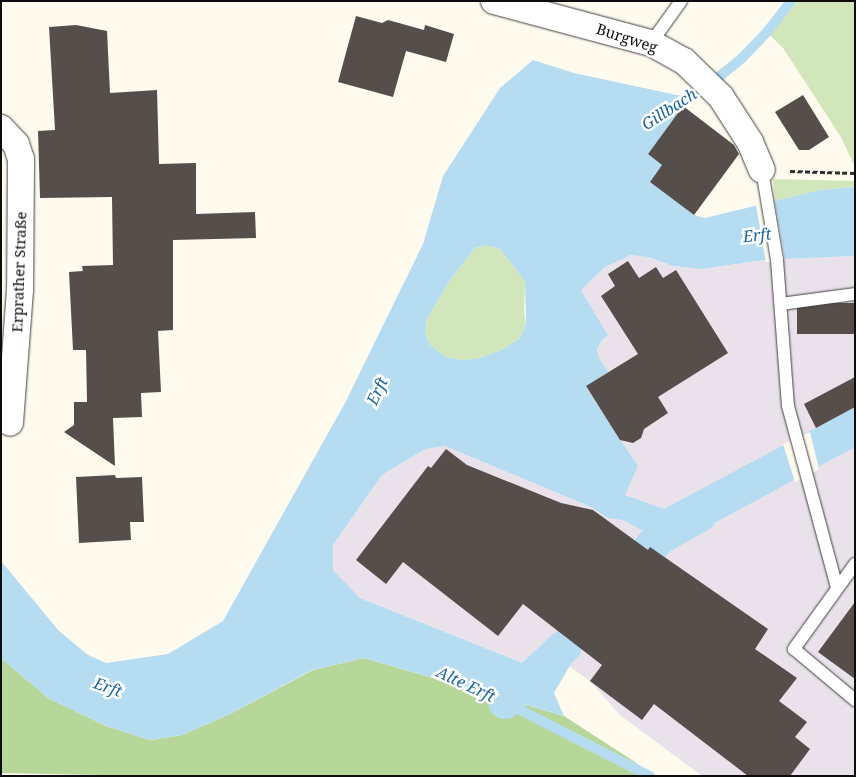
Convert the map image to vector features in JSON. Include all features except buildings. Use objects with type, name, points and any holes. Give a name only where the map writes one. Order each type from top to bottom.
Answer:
[{"type":"street","name":"Burgweg","points":[[494,1],[650,43],[684,61],[721,98],[750,142],[762,170]]},
{"type":"street","name":"Erprather Straße","points":[[1,128],[16,144],[21,159],[20,290],[10,423]]},
{"type":"lane","points":[[650,43],[681,1]]},
{"type":"lane","points":[[762,170],[781,304],[788,406],[837,588]]},
{"type":"lane","points":[[781,304],[855,294]]},
{"type":"lane","points":[[855,564],[794,649],[855,700]]},
{"type":"path","points":[[762,170],[855,173]]},
{"type":"shaded area","points":[[631,255],[648,257],[673,266],[702,269],[764,260],[855,256],[855,776],[702,776],[620,715],[590,681],[569,666],[576,655],[525,664],[360,598],[333,570],[333,545],[382,475],[425,449],[445,446],[591,507],[608,518],[638,466],[586,386],[599,358],[597,348],[608,335],[581,290],[605,267]]},
{"type":"green space","points":[[798,1],[855,1],[855,167],[841,137],[783,48],[770,35]]},
{"type":"green space","points":[[773,179],[855,181],[855,187],[820,190],[775,201]]},
{"type":"green space","points":[[486,245],[500,249],[525,281],[524,311],[526,324],[520,338],[502,350],[476,359],[462,360],[446,357],[429,344],[425,332],[427,319],[450,280],[475,248]]},
{"type":"green space","points":[[1,658],[48,698],[106,726],[150,740],[182,735],[230,714],[313,670],[364,658],[564,716],[635,762],[652,776],[152,776],[1,773]]},
{"type":"water","name":"Erft","points":[[533,60],[574,73],[686,97],[683,106],[648,154],[662,165],[651,182],[694,215],[705,218],[820,190],[855,187],[855,256],[764,260],[702,269],[673,266],[648,257],[631,255],[605,267],[581,290],[608,335],[602,340],[597,349],[599,358],[608,372],[586,387],[638,466],[625,495],[664,509],[855,407],[855,447],[672,546],[623,520],[608,518],[591,507],[445,446],[425,449],[382,475],[333,545],[333,570],[360,598],[525,664],[555,639],[576,655],[554,693],[564,716],[364,658],[312,670],[230,714],[182,735],[150,740],[106,726],[48,698],[1,658],[1,561],[59,631],[88,655],[106,663],[168,654],[223,621],[345,403],[423,244],[443,176],[500,88]],"holes":[[[486,245],[500,249],[525,281],[526,324],[520,338],[502,350],[476,359],[462,360],[446,357],[429,344],[425,332],[427,319],[450,280],[475,248]]]},
{"type":"pier","points":[[774,198],[785,259],[766,262],[755,201]]},
{"type":"pier","points":[[810,432],[819,469],[795,482],[783,444]]},
{"type":"waterway","name":"Gillbach","points":[[675,104],[720,76],[742,58],[767,32],[791,1]]},
{"type":"waterway","points":[[650,548],[659,538],[700,515]]},
{"type":"waterway","points":[[505,702],[565,646]]},
{"type":"waterway","name":"Alte Erft","points":[[479,689],[650,776]]}]
